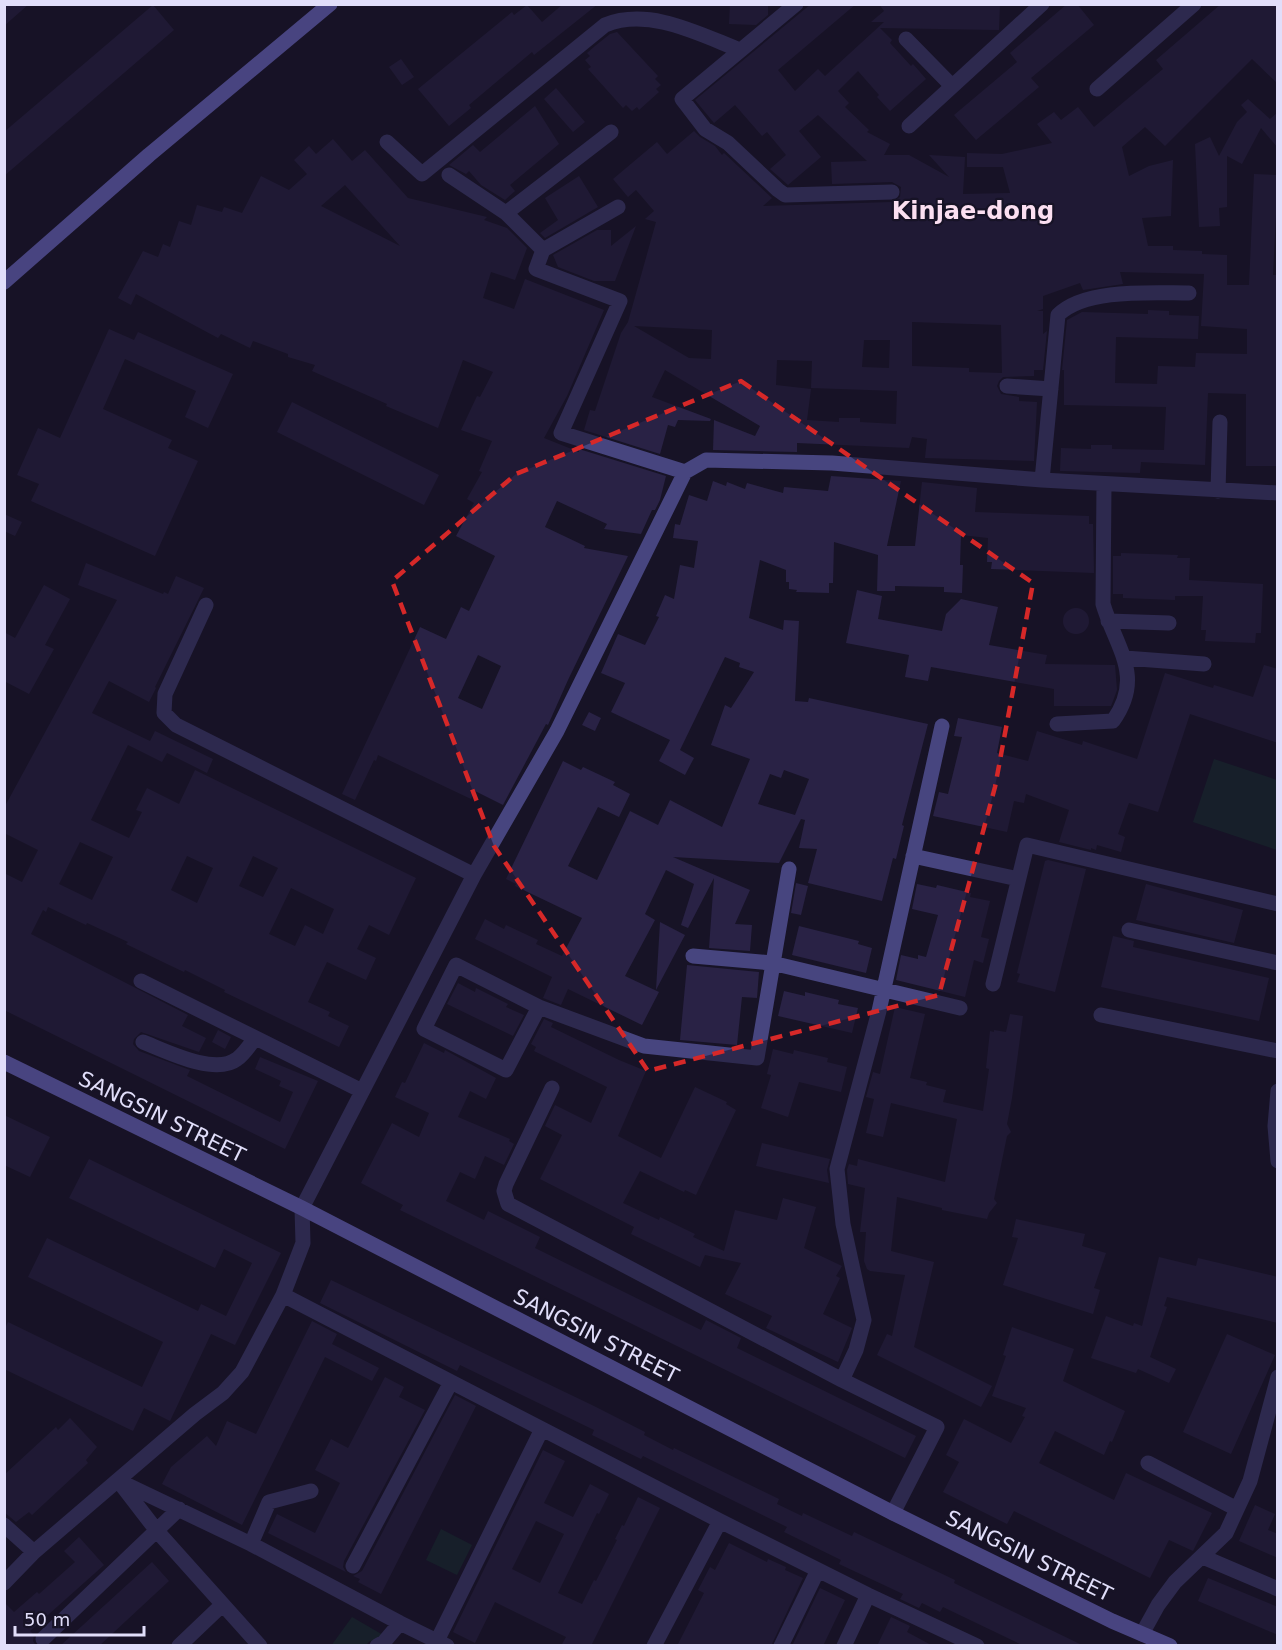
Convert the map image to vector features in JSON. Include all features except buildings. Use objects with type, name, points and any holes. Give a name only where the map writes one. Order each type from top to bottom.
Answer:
[{"type":"main road","points":[[4,282],[149,154],[330,4]]},
{"type":"main road","name":"SANGSIN STREET","points":[[4,1062],[302,1208],[893,1513],[1170,1646]]},
{"type":"street","points":[[796,4],[682,99],[705,129],[728,143],[785,195],[892,192]]},
{"type":"street","points":[[909,126],[1042,4]]},
{"type":"street","points":[[1097,89],[1194,4]]},
{"type":"street","points":[[387,142],[422,174],[605,25],[620,19],[670,23],[740,50]]},
{"type":"street","points":[[906,39],[952,86]]},
{"type":"street","points":[[507,213],[611,132]]},
{"type":"street","points":[[449,175],[507,213],[543,250]]},
{"type":"street","points":[[618,207],[543,250],[536,268],[620,301],[561,433],[685,472]]},
{"type":"street","points":[[1042,480],[1058,315],[1065,308],[1083,300],[1129,293],[1189,294]]},
{"type":"street","points":[[1007,386],[1051,389]]},
{"type":"street","points":[[1218,491],[1220,422]]},
{"type":"street","points":[[4,1583],[34,1552],[195,1414],[223,1393],[242,1372],[284,1295],[303,1243],[302,1208],[474,875],[556,730],[685,472],[706,460],[832,463],[1042,480],[1278,494]]},
{"type":"street","points":[[1057,724],[1113,721],[1120,710],[1129,675],[1125,658],[1103,604],[1104,484]]},
{"type":"street","points":[[206,605],[165,694],[164,713],[176,725],[474,875]]},
{"type":"street","points":[[1108,621],[1168,623]]},
{"type":"street","points":[[1125,658],[1204,664]]},
{"type":"street","points":[[842,1380],[856,1350],[864,1320],[843,1224],[837,1169],[884,989],[942,726]]},
{"type":"street","points":[[993,984],[1027,845],[1278,904]]},
{"type":"street","points":[[913,856],[1018,879]]},
{"type":"street","points":[[539,1007],[506,1070],[424,1029],[456,966],[539,1007],[644,1046],[757,1058],[789,869]]},
{"type":"street","points":[[1129,930],[1278,963]]},
{"type":"street","points":[[693,956],[772,963],[960,1008]]},
{"type":"street","points":[[141,981],[362,1091]]},
{"type":"street","points":[[1101,1015],[1278,1052]]},
{"type":"street","points":[[143,1042],[187,1059],[218,1066],[236,1060],[255,1038]]},
{"type":"street","points":[[552,1088],[506,1184],[504,1191],[508,1204],[842,1380],[937,1427],[893,1513]]},
{"type":"street","points":[[1278,1091],[1276,1126],[1278,1161]]},
{"type":"street","points":[[284,1295],[720,1521],[868,1595],[977,1646]]},
{"type":"street","points":[[1142,1634],[1158,1605],[1175,1582],[1226,1533],[1250,1481],[1278,1377]]},
{"type":"street","points":[[353,1566],[451,1382]]},
{"type":"street","points":[[119,1481],[251,1544],[442,1643],[542,1429]]},
{"type":"street","points":[[1148,1463],[1237,1509]]},
{"type":"street","points":[[119,1481],[157,1532],[260,1646]]},
{"type":"street","points":[[251,1544],[269,1502],[310,1491]]},
{"type":"street","points":[[43,1639],[179,1509]]},
{"type":"street","points":[[654,1646],[720,1521]]},
{"type":"street","points":[[4,1525],[34,1552]]},
{"type":"street","points":[[1203,1557],[1278,1589]]},
{"type":"street","points":[[781,1646],[818,1570]]},
{"type":"street","points":[[844,1646],[868,1595]]},
{"type":"street","points":[[179,1646],[222,1605]]},
{"type":"street","points":[[377,1646],[384,1642],[400,1623]]},
{"type":"highlighted area","points":[[741,381],[1033,583],[995,787],[939,995],[648,1071],[494,846],[392,581],[516,474]]},
{"type":"green space","points":[[1214,759],[1277,780],[1277,850],[1193,822]]},
{"type":"green space","points":[[441,1529],[472,1545],[457,1575],[426,1560]]},
{"type":"green space","points":[[352,1617],[383,1635],[377,1644],[370,1641],[366,1645],[331,1646]]},
{"type":"district","name":"Kinjae-dong","points":[[973,211]]}]
